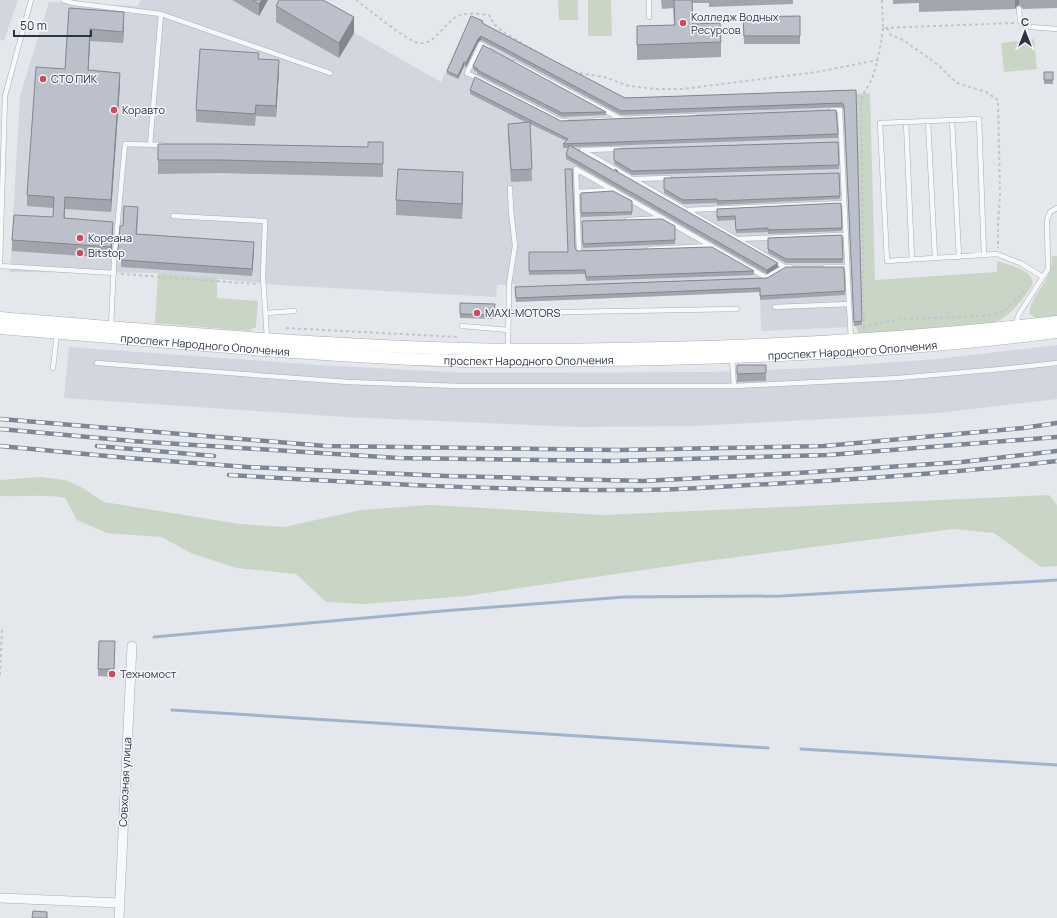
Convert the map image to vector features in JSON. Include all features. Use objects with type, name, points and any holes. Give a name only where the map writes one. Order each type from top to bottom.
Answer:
[{"type":"main road","name":"проспект Народного Ополчения","points":[[0,318],[111,327],[396,358],[469,361],[616,360],[851,352],[1018,337],[1057,332]]},
{"type":"main road","name":"проспект Народного Ополчения","points":[[0,328],[267,344],[508,349],[615,349],[851,341],[1057,322]]},
{"type":"street","name":"Совхозная улица","points":[[119,918],[132,646]]},
{"type":"street","points":[[0,898],[119,903]]},
{"type":"lane","points":[[31,0],[5,96],[0,265],[114,273]]},
{"type":"lane","points":[[62,0],[73,3],[161,14],[330,73]]},
{"type":"lane","points":[[649,0],[650,17]]},
{"type":"lane","points":[[1019,9],[1020,21],[1024,25],[1057,29]]},
{"type":"lane","points":[[150,145],[161,14]]},
{"type":"lane","points":[[495,52],[481,44],[467,73],[561,121],[569,121]]},
{"type":"lane","points":[[509,59],[621,118]]},
{"type":"lane","points":[[824,111],[840,110],[848,304],[851,341]]},
{"type":"lane","points":[[591,120],[699,116]]},
{"type":"lane","points":[[984,255],[978,119],[880,123],[886,261],[912,260],[959,256],[984,255],[998,254],[1022,264],[1043,277]]},
{"type":"lane","points":[[952,120],[959,256]]},
{"type":"lane","points":[[928,121],[935,258]]},
{"type":"lane","points":[[906,122],[912,260]]},
{"type":"lane","points":[[833,142],[841,142]]},
{"type":"lane","points":[[111,327],[124,144],[166,145]]},
{"type":"lane","points":[[622,149],[582,150],[785,267],[800,267]]},
{"type":"lane","points":[[587,252],[579,252],[576,169],[767,278]]},
{"type":"lane","points":[[835,173],[842,173]]},
{"type":"lane","points":[[633,179],[672,178]]},
{"type":"lane","points":[[508,349],[509,284],[515,246],[510,188]]},
{"type":"lane","points":[[577,192],[614,190]]},
{"type":"lane","points":[[686,210],[844,202]]},
{"type":"lane","points":[[1017,326],[1016,320],[1019,314],[1048,268],[1047,220],[1050,212],[1057,208]]},
{"type":"lane","points":[[173,216],[265,221],[264,285],[267,344]]},
{"type":"lane","points":[[624,220],[662,218]]},
{"type":"lane","points":[[578,221],[586,221]]},
{"type":"lane","points":[[735,238],[845,235]]},
{"type":"lane","points":[[641,250],[712,246]]},
{"type":"lane","points":[[759,278],[767,278],[785,267]]},
{"type":"lane","points":[[816,267],[847,267]]},
{"type":"lane","points":[[775,307],[848,304]]},
{"type":"lane","points":[[509,313],[736,309]]},
{"type":"lane","points":[[266,313],[294,311]]},
{"type":"lane","points":[[462,326],[508,330]]},
{"type":"lane","points":[[53,368],[57,332]]},
{"type":"lane","points":[[732,357],[734,386]]},
{"type":"lane","points":[[97,363],[348,382],[459,386],[734,386],[898,378],[1001,370],[1057,363]]},
{"type":"path","points":[[356,0],[407,37],[419,43],[430,41],[449,22],[459,15],[489,15],[494,24],[503,32],[550,59]]},
{"type":"path","points":[[882,0],[883,28],[878,60],[873,77],[862,94],[861,101],[864,327],[880,323],[924,318],[984,316],[1000,312],[1012,304],[1026,289]]},
{"type":"path","points":[[883,28],[1022,23]]},
{"type":"path","points":[[572,71],[576,73],[604,77],[628,86],[656,89],[682,88],[817,72],[878,60]]},
{"type":"path","points":[[114,273],[264,285]]},
{"type":"path","points":[[279,328],[461,337]]},
{"type":"path","points":[[0,675],[2,628]]},
{"type":"shaded area","points":[[0,0],[18,0],[4,41],[0,39]]},
{"type":"shaded area","points":[[141,0],[297,0],[441,82],[469,20],[626,101],[856,94],[863,325],[850,327],[761,331],[760,292],[516,302],[515,284],[497,285],[496,297],[279,285],[158,273],[10,272],[20,96],[49,2],[138,6]]},
{"type":"shaded area","points":[[1057,345],[1057,399],[938,413],[694,426],[580,427],[345,417],[64,398],[69,347],[318,365],[468,373],[713,372],[814,368],[938,359]]},
{"type":"green space","points":[[558,0],[578,0],[578,20],[559,20]]},
{"type":"green space","points":[[588,0],[611,0],[612,36],[588,36]]},
{"type":"green space","points":[[1034,39],[1037,69],[1004,72],[1001,43]]},
{"type":"green space","points":[[870,93],[875,280],[997,272],[997,261],[1007,264],[1024,271],[1031,278],[1033,283],[1017,306],[1000,320],[995,322],[862,335],[859,333],[855,326],[863,325],[856,94]]},
{"type":"green space","points":[[1052,256],[1057,256],[1057,316],[1035,318],[1030,314],[1030,308],[1049,273],[1052,265]]},
{"type":"green space","points":[[158,273],[217,278],[217,298],[258,301],[256,327],[248,331],[155,323]]},
{"type":"green space","points":[[40,477],[66,480],[81,487],[104,502],[240,524],[284,527],[361,510],[430,505],[604,515],[1049,495],[1057,505],[1057,566],[1041,567],[994,533],[953,529],[698,562],[466,596],[364,604],[326,602],[296,574],[237,568],[193,554],[161,537],[107,533],[77,520],[65,498],[41,496],[0,496],[0,480]]},
{"type":"building","points":[[252,0],[262,0],[259,4]]},
{"type":"building","points":[[279,0],[323,0],[354,17],[339,43],[276,6]]},
{"type":"building","points":[[674,0],[692,0],[693,24],[720,23],[721,42],[637,45],[637,26],[675,25]]},
{"type":"building","points":[[69,8],[124,12],[123,32],[90,29],[88,70],[120,73],[111,200],[65,197],[64,218],[113,222],[111,247],[12,240],[14,215],[53,217],[54,197],[27,195],[36,67],[65,69]]},
{"type":"building","points":[[471,16],[483,21],[482,23],[625,98],[856,90],[862,321],[854,322],[844,106],[842,103],[621,111],[481,36],[466,63],[464,62],[458,76],[447,71]]},
{"type":"building","points":[[800,16],[800,36],[744,36],[743,17]]},
{"type":"building","points":[[483,45],[606,112],[562,113],[477,70],[478,69],[473,66]]},
{"type":"building","points":[[200,49],[259,53],[258,59],[279,60],[276,106],[256,105],[255,114],[196,110]]},
{"type":"building","points":[[1044,72],[1053,72],[1053,80],[1044,80]]},
{"type":"building","points":[[475,77],[561,121],[836,110],[838,134],[563,144],[568,139],[470,90]]},
{"type":"building","points":[[530,122],[532,169],[511,170],[508,124]]},
{"type":"building","points":[[368,142],[383,142],[383,164],[158,160],[158,144],[368,147]]},
{"type":"building","points":[[838,142],[839,165],[632,171],[614,160],[614,149]]},
{"type":"building","points":[[569,145],[615,171],[615,169],[618,171],[616,171],[778,263],[767,270],[566,155]]},
{"type":"building","points":[[398,169],[463,172],[462,204],[396,200]]},
{"type":"building","points":[[565,169],[572,169],[575,248],[577,251],[712,247],[754,271],[586,277],[585,270],[529,271],[529,252],[568,252]]},
{"type":"building","points":[[839,173],[840,196],[717,201],[717,199],[683,200],[664,189],[664,178]]},
{"type":"building","points":[[613,191],[632,201],[632,212],[581,213],[581,193]]},
{"type":"building","points":[[841,203],[842,228],[768,230],[768,228],[736,230],[735,216],[717,217],[717,209]]},
{"type":"building","points":[[124,206],[138,207],[136,234],[254,242],[252,269],[121,260],[121,251],[118,251],[120,226],[123,226]]},
{"type":"building","points":[[662,219],[675,226],[675,240],[583,244],[582,221]]},
{"type":"building","points":[[842,235],[843,259],[786,259],[768,249],[768,238]]},
{"type":"building","points":[[786,267],[844,267],[845,291],[760,296],[760,288],[516,298],[515,287],[767,278]]},
{"type":"building","name":"MAXI-MOTORS","points":[[460,303],[495,304],[494,315],[460,314]]},
{"type":"building","points":[[737,365],[766,365],[766,373],[737,374]]},
{"type":"building","points":[[99,641],[115,641],[114,669],[98,669]]},
{"type":"building","points":[[33,911],[47,912],[47,918],[32,918]]},
{"type":"waterway","points":[[154,637],[442,611],[624,597],[782,596],[1057,580]]},
{"type":"waterway","points":[[172,710],[768,748]]},
{"type":"waterway","points":[[801,749],[1057,765]]},
{"type":"railway","points":[[0,419],[325,446],[618,450],[824,446],[1023,428],[1057,423]]},
{"type":"railway","points":[[0,429],[132,441],[398,458],[613,461],[828,455],[1057,437]]},
{"type":"railway","points":[[0,446],[247,467],[446,476],[643,481],[798,473],[962,462],[1057,451]]},
{"type":"railway","points":[[97,446],[214,456]]},
{"type":"railway","points":[[229,475],[484,488],[651,490],[942,473],[1057,461]]},
{"type":"place","name":"Колледж Водных Ресурсов","points":[[683,23]]},
{"type":"place","name":"СТО ПИК","points":[[43,79]]},
{"type":"place","name":"Коравто","points":[[114,110]]},
{"type":"place","name":"Кореана","points":[[80,238]]},
{"type":"place","name":"Bitstop","points":[[80,253]]},
{"type":"place","name":"MAXI-MOTORS","points":[[477,313]]},
{"type":"place","name":"Техномост","points":[[112,674]]}]
